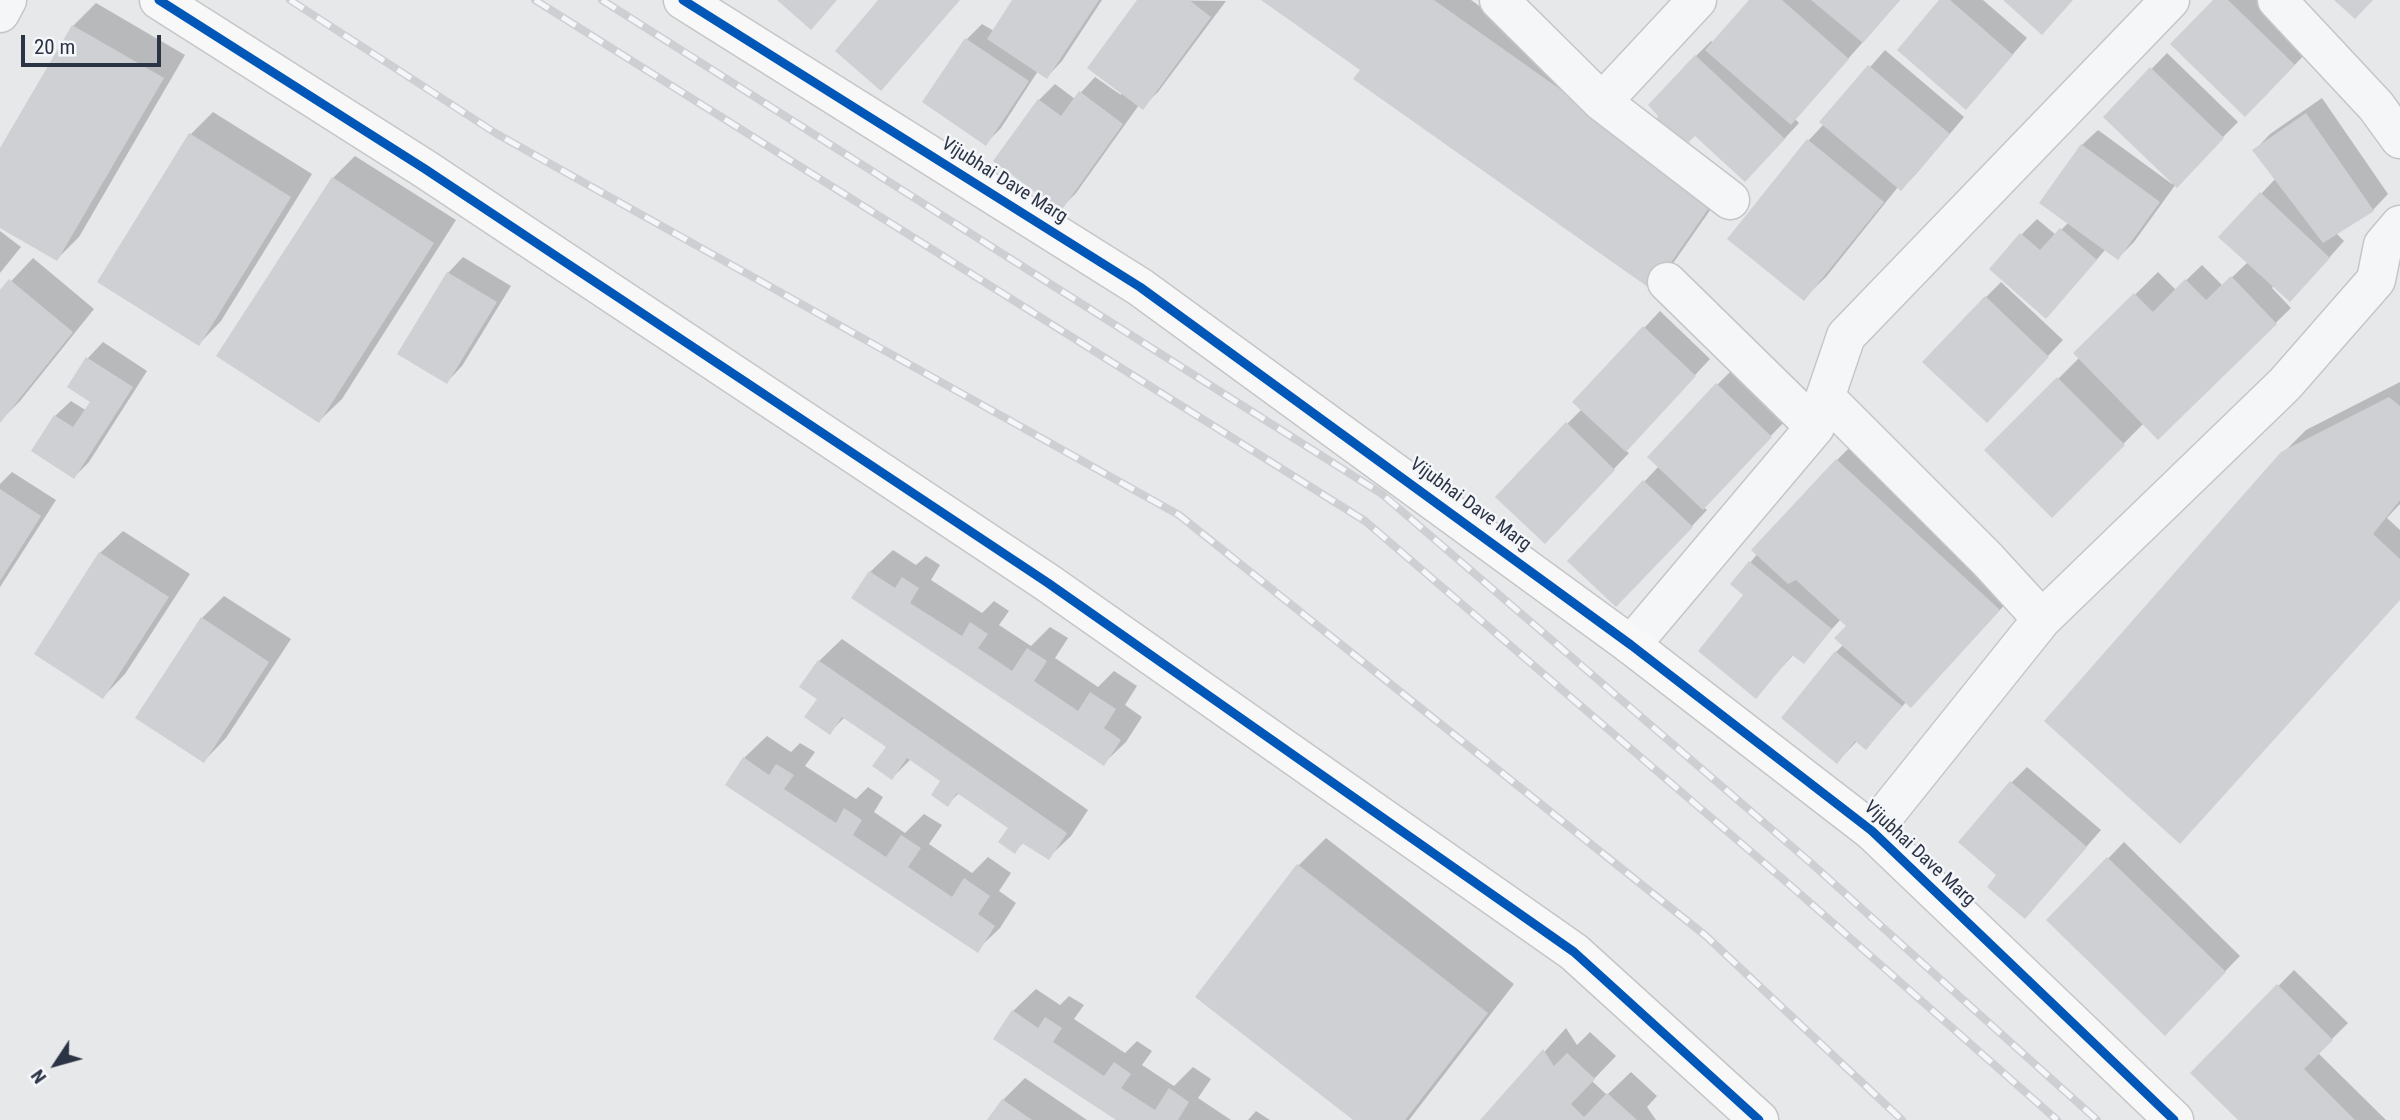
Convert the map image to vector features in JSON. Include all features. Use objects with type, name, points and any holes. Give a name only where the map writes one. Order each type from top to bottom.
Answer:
[{"type":"street","points":[[0,13],[7,0]]},
{"type":"street","points":[[159,0],[425,169],[1059,591],[1574,951],[1759,1120]]},
{"type":"street","name":"Vijubhai Dave Marg","points":[[683,0],[1140,287],[1631,645],[1872,831],[2174,1120]]},
{"type":"street","points":[[1499,0],[1602,102],[1730,200]]},
{"type":"street","points":[[1602,102],[1697,0]]},
{"type":"street","points":[[1631,645],[1820,412],[1846,337],[2170,0]]},
{"type":"street","points":[[2277,0],[2376,106],[2400,139]]},
{"type":"street","points":[[1872,831],[2042,620],[2285,384],[2376,280],[2383,245],[2400,225]]},
{"type":"street","points":[[1667,282],[1987,559],[2042,620]]},
{"type":"building","points":[[777,0],[837,0],[811,30]]},
{"type":"building","points":[[878,0],[960,0],[881,91],[835,51]]},
{"type":"building","points":[[1012,0],[1099,0],[1047,79],[987,39]]},
{"type":"building","points":[[1137,0],[1189,0],[1211,17],[1143,110],[1087,68]]},
{"type":"building","points":[[1261,0],[1434,0],[1715,199],[1652,290],[1353,79],[1360,70]]},
{"type":"building","points":[[1749,0],[1782,0],[1849,59],[1791,125],[1705,50]]},
{"type":"building","points":[[1811,0],[1900,0],[1863,43]]},
{"type":"building","points":[[1939,0],[1950,0],[2013,55],[1966,110],[1897,50]]},
{"type":"building","points":[[2003,0],[2073,0],[2042,35]]},
{"type":"building","points":[[2213,0],[2228,0],[2295,65],[2245,117],[2170,44]]},
{"type":"building","points":[[2334,0],[2373,0],[2355,19]]},
{"type":"building","points":[[72,25],[164,78],[57,261],[0,228],[0,148]]},
{"type":"building","points":[[965,38],[1029,81],[986,146],[922,102]]},
{"type":"building","points":[[1695,55],[1785,139],[1745,182],[1695,136],[1679,152],[1653,128],[1658,116],[1648,105]]},
{"type":"building","points":[[1868,65],[1950,134],[1901,191],[1819,122]]},
{"type":"building","points":[[2150,67],[2224,138],[2177,188],[2103,117]]},
{"type":"building","points":[[1079,91],[1123,124],[1061,211],[993,161],[1038,99],[1061,116]]},
{"type":"building","points":[[2306,113],[2374,211],[2323,243],[2252,150]]},
{"type":"building","points":[[189,133],[291,197],[199,346],[97,282]]},
{"type":"building","points":[[1807,139],[1884,202],[1804,301],[1727,239]]},
{"type":"building","points":[[2081,144],[2160,202],[2118,260],[2039,203]]},
{"type":"building","points":[[332,177],[434,243],[319,423],[216,356]]},
{"type":"building","points":[[2260,192],[2330,258],[2290,302],[2218,237]]},
{"type":"building","points":[[2060,228],[2097,260],[2046,319],[1989,269],[2020,233],[2040,250]]},
{"type":"building","points":[[447,272],[497,302],[447,384],[397,354]]},
{"type":"building","points":[[2231,276],[2277,324],[2158,440],[2073,353],[2134,293],[2153,312],[2185,279],[2206,300]]},
{"type":"building","points":[[9,279],[73,332],[0,423],[0,290]]},
{"type":"building","points":[[1985,296],[2049,357],[1987,423],[1922,362]]},
{"type":"building","points":[[1643,326],[1696,376],[1626,452],[1572,402]]},
{"type":"building","points":[[86,357],[133,387],[74,479],[31,451],[54,415],[73,427],[90,402],[67,387]]},
{"type":"building","points":[[2057,377],[2125,445],[2052,518],[1984,450]]},
{"type":"building","points":[[1716,383],[1772,437],[1703,510],[1647,457]]},
{"type":"building","points":[[2389,397],[2400,406],[2400,500],[2373,534],[2400,559],[2400,600],[2180,844],[2044,721],[2281,452]]},
{"type":"building","points":[[1566,422],[1615,470],[1545,544],[1495,497]]},
{"type":"building","points":[[1836,459],[2000,610],[1911,708],[1834,638],[1846,626],[1796,580],[1788,584],[1751,550]]},
{"type":"building","points":[[1643,480],[1693,527],[1616,607],[1567,561]]},
{"type":"building","points":[[0,489],[41,516],[0,581]]},
{"type":"building","points":[[99,552],[169,597],[103,699],[34,654]]},
{"type":"building","points":[[1749,561],[1832,629],[1804,664],[1792,655],[1756,699],[1698,651],[1743,595],[1730,584]]},
{"type":"building","points":[[869,571],[895,588],[902,577],[919,588],[910,603],[962,636],[970,622],[988,634],[978,648],[1012,671],[1027,648],[1047,661],[1034,681],[1078,711],[1090,692],[1116,709],[1104,728],[1121,740],[1104,766],[851,598]]},
{"type":"building","points":[[201,617],[269,662],[204,763],[135,718]]},
{"type":"building","points":[[1835,651],[1902,706],[1866,750],[1855,741],[1837,764],[1781,718]]},
{"type":"building","points":[[818,660],[1067,833],[1049,860],[1022,843],[1015,854],[998,842],[1008,828],[957,793],[948,807],[931,795],[940,781],[907,758],[892,780],[872,766],[886,747],[842,717],[830,735],[804,717],[817,699],[799,687]]},
{"type":"building","points":[[743,757],[769,775],[776,764],[794,775],[784,789],[836,823],[844,808],[862,820],[853,835],[886,857],[901,835],[921,848],[908,867],[952,897],[964,878],[990,896],[978,914],[995,926],[978,953],[725,785]]},
{"type":"building","points":[[2010,781],[2087,847],[2025,919],[1987,887],[1996,875],[1958,842]]},
{"type":"building","points":[[2107,857],[2226,972],[2165,1036],[2046,920]]},
{"type":"building","points":[[1297,864],[1488,1013],[1405,1120],[1353,1120],[1195,997]]},
{"type":"building","points":[[2277,984],[2333,1040],[2304,1069],[2355,1120],[2238,1120],[2190,1073]]},
{"type":"building","points":[[1012,1010],[1038,1028],[1045,1017],[1062,1028],[1053,1042],[1104,1076],[1114,1062],[1131,1074],[1121,1088],[1155,1110],[1169,1088],[1189,1102],[1178,1120],[1116,1120],[993,1039]]},
{"type":"building","points":[[1543,1049],[1554,1066],[1567,1053],[1595,1079],[1571,1104],[1584,1117],[1607,1093],[1637,1120],[1480,1120]]},
{"type":"building","points":[[1002,1099],[1032,1120],[987,1120]]},
{"type":"railway","points":[[290,0],[497,134],[1179,515],[1706,936],[1902,1120]]},
{"type":"railway","points":[[535,0],[1365,521],[1791,886],[2057,1120]]},
{"type":"railway","points":[[602,0],[1382,494],[1811,863],[2097,1120]]},
{"type":"cycle path","points":[[159,0],[425,169],[1048,583],[1574,952],[1759,1120]]},
{"type":"cycle path","points":[[683,0],[1140,287],[1631,645],[1872,831],[2174,1120]]}]
